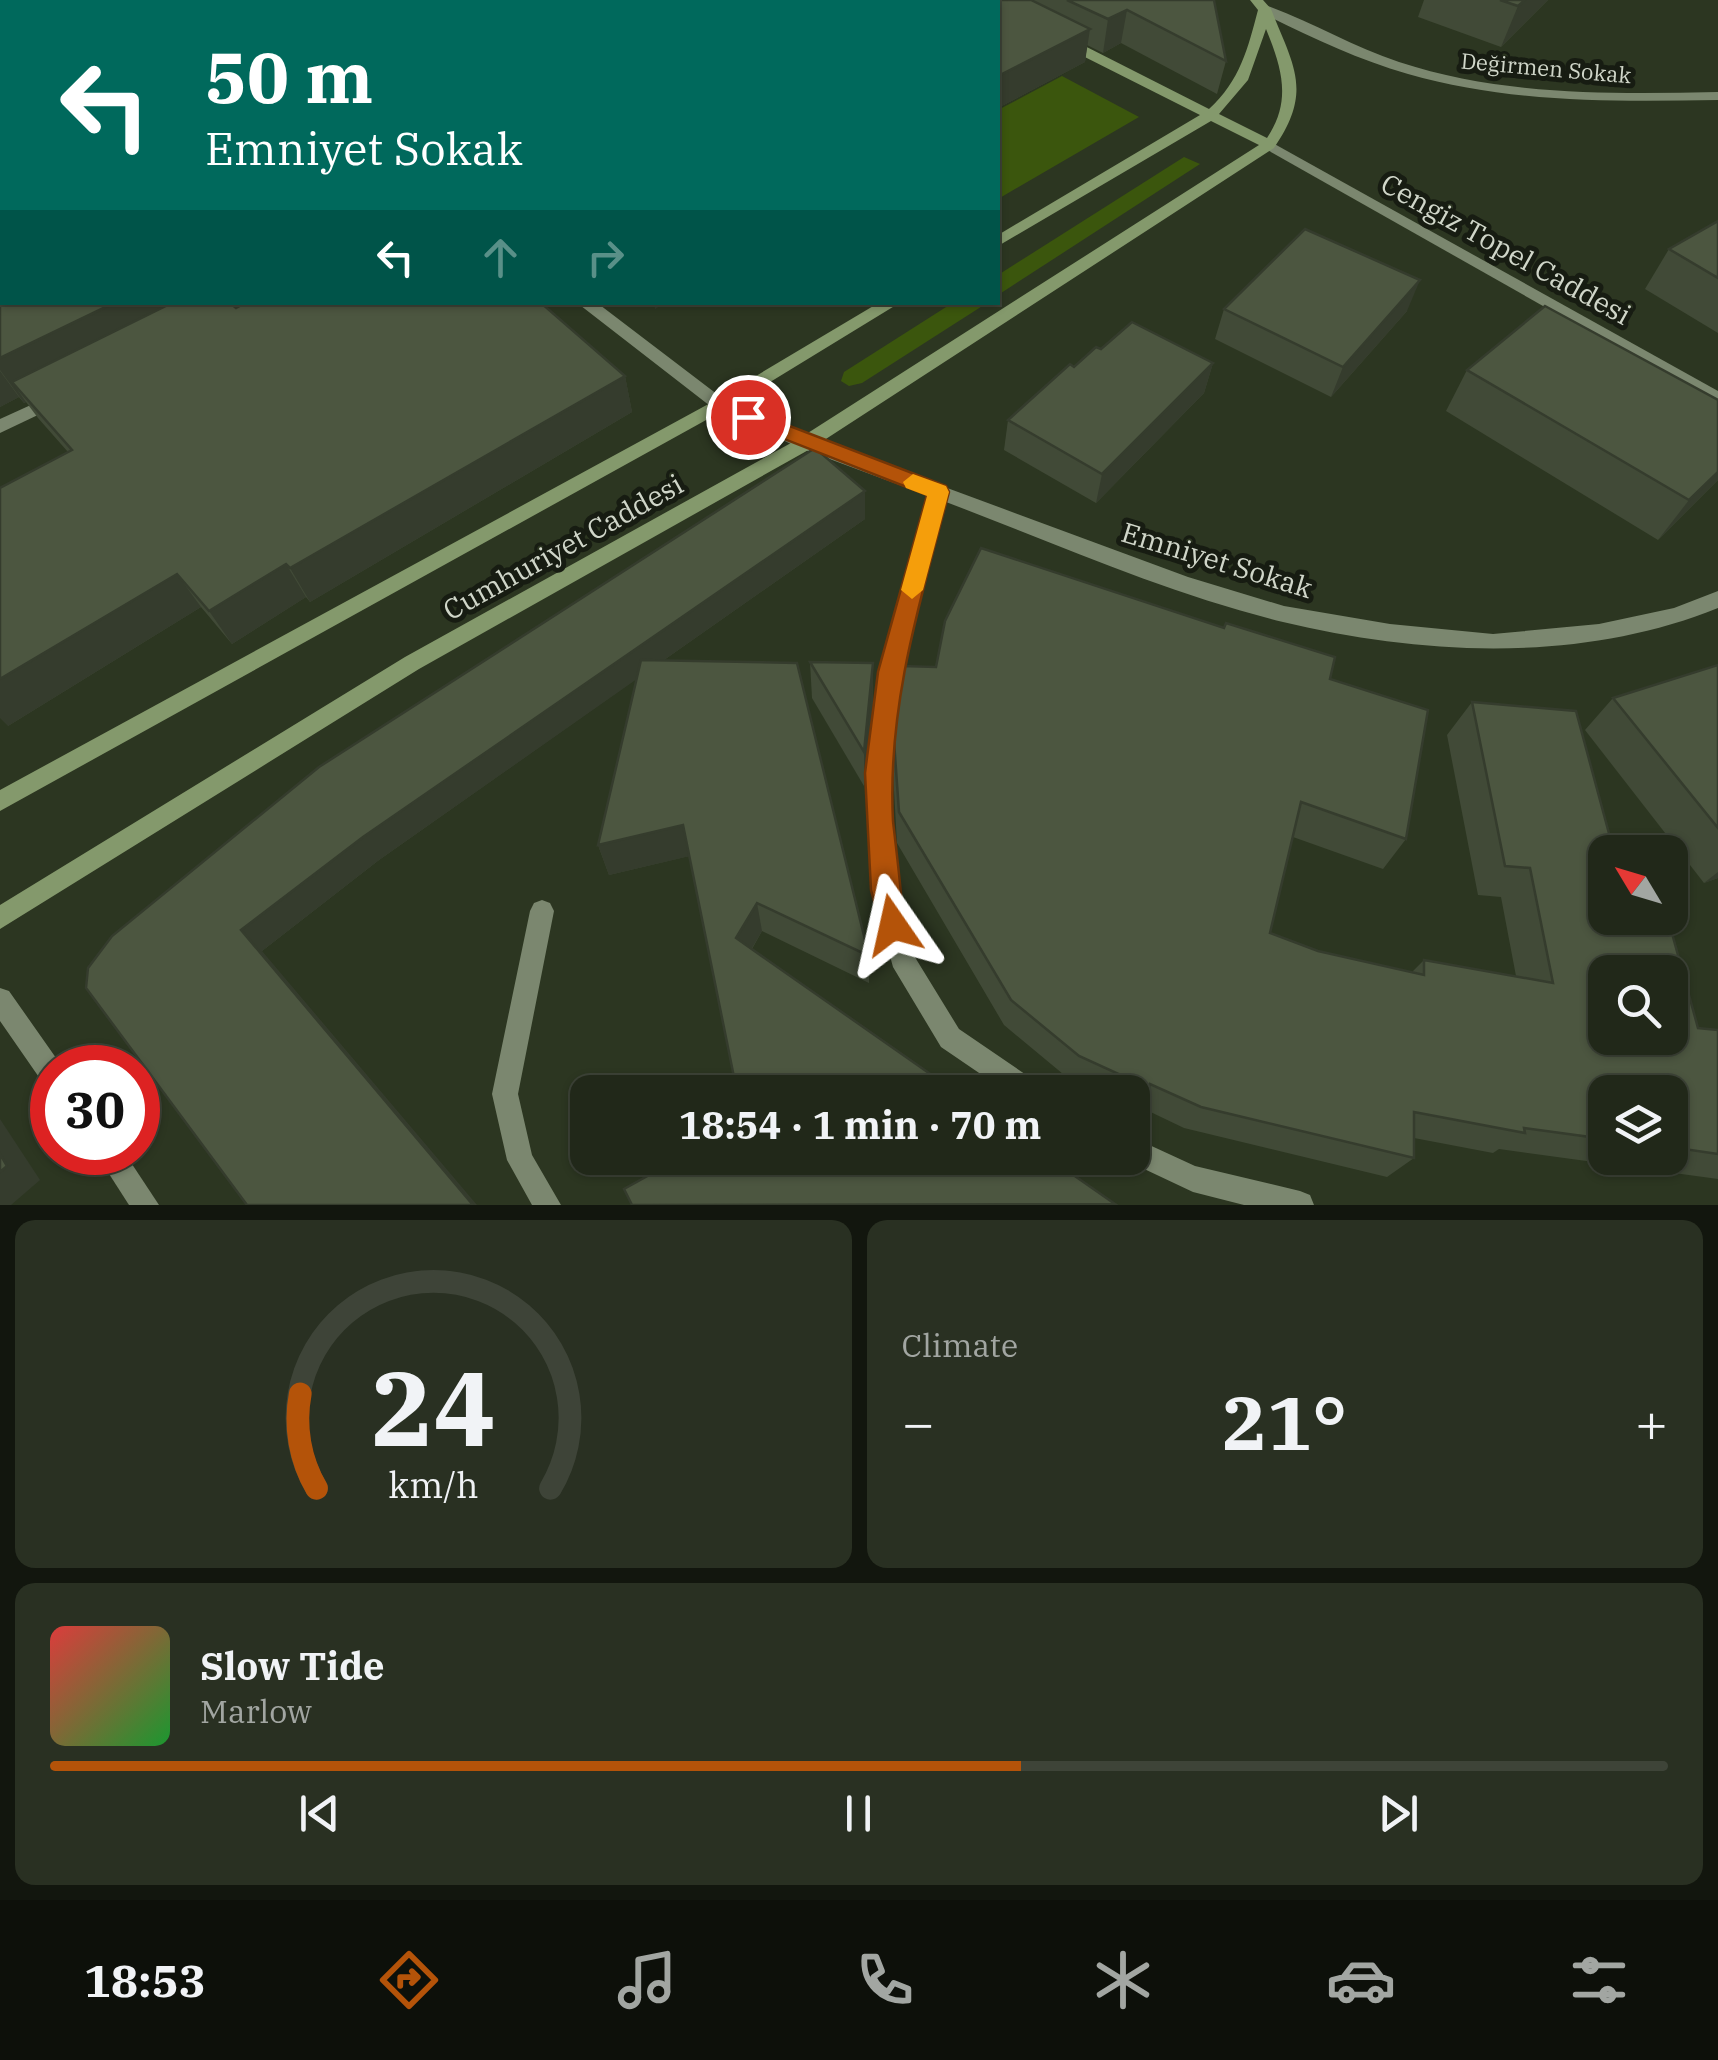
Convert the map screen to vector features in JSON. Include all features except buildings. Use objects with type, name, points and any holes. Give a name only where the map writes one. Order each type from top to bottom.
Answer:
[{"type":"main road","points":[[1000,240],[1209,116],[1234,96],[1246,76],[1260,4]]},
{"type":"main road","points":[[1048,32],[1269,145],[1285,126],[1293,86],[1260,4]]},
{"type":"main road","name":"Cumhuriyet Caddesi","points":[[0,918],[412,664],[806,442],[1269,145]]},
{"type":"main road","points":[[0,801],[720,404],[888,305]]},
{"type":"street","name":"Değirmen Sokak","points":[[1260,4],[1372,57],[1415,72],[1476,85],[1624,96],[1718,96]]},
{"type":"street","name":"Cengiz Topel Caddesi","points":[[1269,145],[1718,399]]},
{"type":"street","name":"Emniyet Sokak","points":[[588,305],[720,404],[806,442],[1184,584],[1284,614],[1390,632],[1493,642],[1599,632],[1676,616],[1718,598]]},
{"type":"street","points":[[0,427],[68,393]]},
{"type":"street","points":[[938,492],[890,672],[878,773],[884,890],[902,959],[950,1038],[1004,1075]]},
{"type":"street","points":[[542,911],[505,1094],[520,1160],[547,1205]]},
{"type":"street","points":[[0,1000],[32,1045]]},
{"type":"street","points":[[1150,1159],[1193,1179],[1300,1205]]},
{"type":"street","points":[[124,1175],[144,1205]]},
{"type":"green space","points":[[1062,76],[1139,117],[1000,198],[1000,109]]},
{"type":"green space","points":[[1184,157],[1200,164],[1000,294],[1000,274]]},
{"type":"green space","points":[[949,305],[984,305],[862,383],[849,386],[841,381],[844,372]]},
{"type":"slow traffic","points":[[912,590],[938,492],[913,482]]},
{"type":"route","points":[[748,417],[938,492],[890,672],[878,773],[884,890],[893,925]]}]
